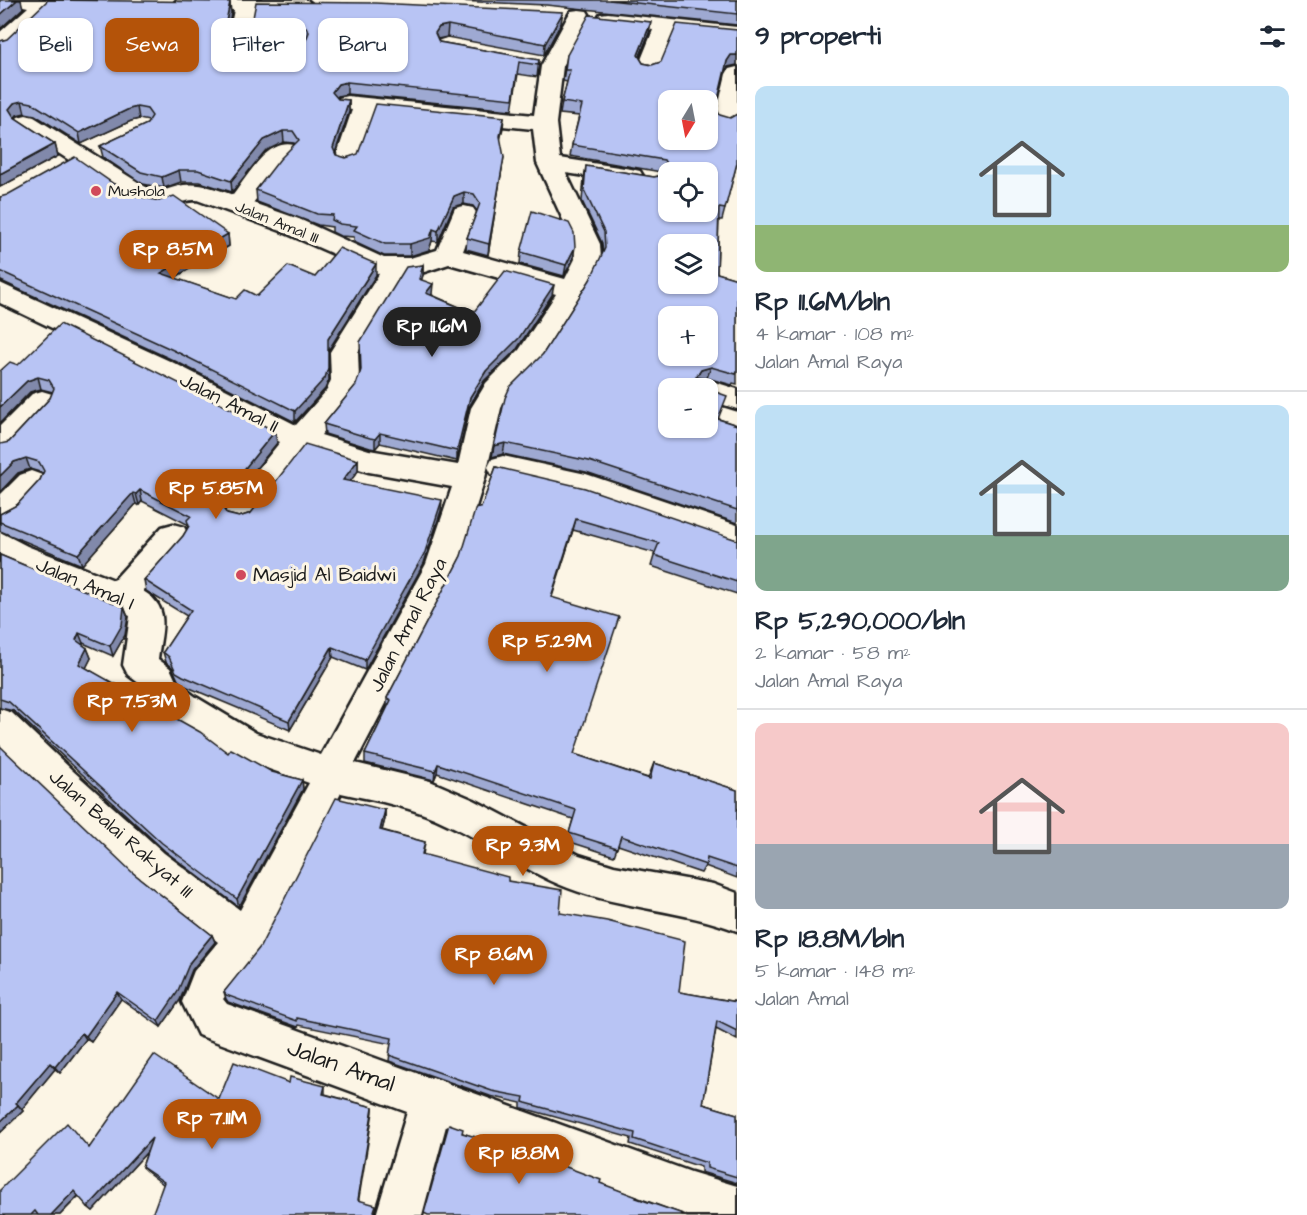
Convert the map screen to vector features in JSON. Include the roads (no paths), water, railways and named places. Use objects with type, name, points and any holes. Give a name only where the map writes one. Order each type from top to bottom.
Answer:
[{"type":"street","points":[[21,0],[45,3],[114,3]]},
{"type":"street","points":[[0,44],[45,3]]},
{"type":"street","points":[[160,3],[327,5]]},
{"type":"street","points":[[251,18],[260,3]]},
{"type":"street","name":"Jalan Amal Raya","points":[[330,774],[442,565],[470,478],[486,408],[496,390],[529,357],[573,290],[588,259],[589,250],[549,163],[543,123],[540,64],[568,15],[665,26]]},
{"type":"street","points":[[649,67],[665,26],[737,33]]},
{"type":"street","points":[[727,120],[737,74]]},
{"type":"street","points":[[347,160],[356,104],[543,123]]},
{"type":"street","name":"Jalan Amal III","points":[[26,122],[91,152],[149,201],[161,202],[181,192],[192,191],[290,225],[380,266],[412,267],[448,255]]},
{"type":"street","points":[[238,206],[270,164],[286,150]]},
{"type":"street","points":[[57,168],[91,152]]},
{"type":"street","points":[[549,163],[652,179]]},
{"type":"street","points":[[464,214],[448,255],[573,290]]},
{"type":"street","points":[[240,514],[279,462],[303,438],[340,394],[345,380],[343,360],[346,347],[396,268]]},
{"type":"street","name":"Jalan Amal II","points":[[0,292],[335,452],[382,463],[470,478]]},
{"type":"street","points":[[718,393],[737,399]]},
{"type":"street","points":[[0,444],[42,401]]},
{"type":"street","points":[[503,467],[586,486],[737,538]]},
{"type":"street","points":[[0,514],[31,483]]},
{"type":"street","points":[[119,596],[173,536]]},
{"type":"street","name":"Jalan Amal I","points":[[0,545],[16,555],[119,596],[142,608],[147,614],[140,665],[158,678],[163,692],[183,708],[245,745],[330,774]]},
{"type":"street","name":"Jalan Balai Rakyat III","points":[[0,724],[151,866],[246,939]]},
{"type":"street","points":[[330,774],[417,793],[461,812],[571,871],[614,884],[713,903],[737,912]]},
{"type":"street","name":"Jalan Amal","points":[[330,774],[316,806],[246,939],[204,993],[202,1002],[213,1020],[433,1098],[690,1204],[737,1208]]},
{"type":"street","points":[[399,1215],[433,1098]]},
{"type":"place","name":"Mushola","points":[[96,191]]},
{"type":"place","name":"Masjid Al Baidwi","points":[[241,575]]}]
